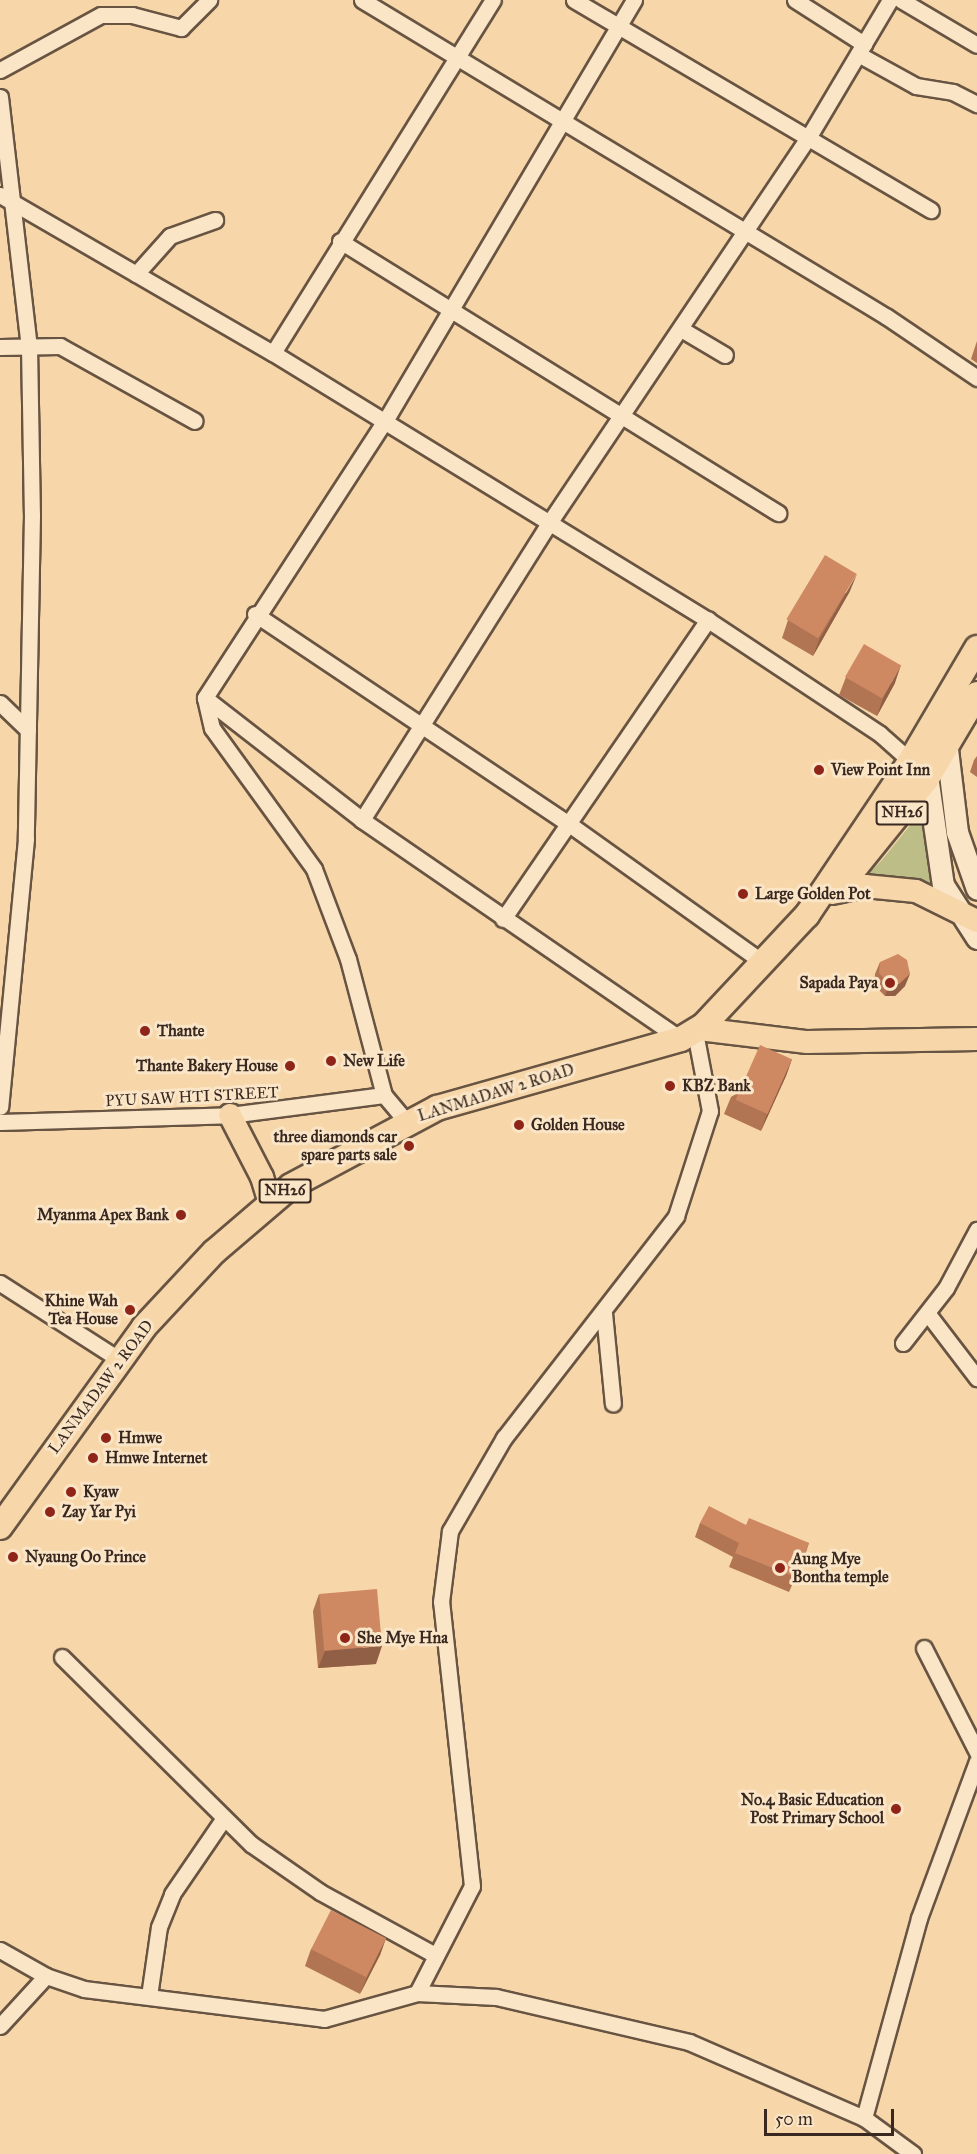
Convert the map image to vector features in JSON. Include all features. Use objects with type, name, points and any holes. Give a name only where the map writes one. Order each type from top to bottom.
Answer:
[{"type":"highway","name":"NH26","points":[[807,915],[832,893],[878,844],[926,780],[945,704],[977,648]]},
{"type":"highway","name":"NH26","points":[[692,1034],[765,964],[807,915],[911,760],[937,740],[977,694]]},
{"type":"highway","name":"LANMADAW 2 ROAD","points":[[0,1527],[120,1360],[177,1290],[270,1204],[406,1121],[476,1096],[692,1034]]},
{"type":"main road","points":[[937,740],[957,832],[977,889]]},
{"type":"main road","points":[[926,780],[935,856],[953,907],[977,938]]},
{"type":"main road","points":[[832,893],[892,887],[953,907],[977,921]]},
{"type":"main road","points":[[692,1034],[807,1042],[977,1039]]},
{"type":"main road","points":[[230,1116],[262,1177],[270,1204]]},
{"type":"street","points":[[0,70],[101,15],[132,15],[181,28],[209,0]]},
{"type":"street","points":[[362,0],[747,233],[977,378]]},
{"type":"street","points":[[273,353],[340,241],[493,0]]},
{"type":"street","points":[[574,0],[931,210]]},
{"type":"street","points":[[406,1121],[384,1095],[332,909],[314,869],[212,728],[205,698],[255,614],[384,422],[634,0]]},
{"type":"street","points":[[795,0],[916,86],[953,92],[977,104]]},
{"type":"street","points":[[362,820],[419,724],[549,523],[747,233],[808,138],[890,0]]},
{"type":"street","points":[[902,0],[977,45]]},
{"type":"street","points":[[0,97],[4,198],[29,346],[26,839],[0,1107]]},
{"type":"street","points":[[4,198],[273,353],[708,620],[911,760],[926,780]]},
{"type":"street","points":[[136,274],[170,236],[215,220]]},
{"type":"street","points":[[340,241],[778,513]]},
{"type":"street","points":[[681,329],[725,355]]},
{"type":"street","points":[[0,347],[60,346],[195,421]]},
{"type":"street","points":[[255,614],[569,824],[765,964]]},
{"type":"street","points":[[503,919],[708,620]]},
{"type":"street","points":[[205,698],[362,820],[503,919],[692,1034],[710,1093],[702,1147],[676,1216],[604,1313],[504,1438],[450,1531],[441,1602],[472,1886],[417,1993]]},
{"type":"street","points":[[0,703],[28,730]]},
{"type":"street","name":"PYU SAW HTI STREET","points":[[0,1122],[230,1116],[384,1095]]},
{"type":"street","points":[[903,1343],[928,1314],[977,1230]]},
{"type":"street","points":[[0,1283],[120,1360]]},
{"type":"street","points":[[604,1313],[613,1404]]},
{"type":"street","points":[[928,1314],[977,1378]]},
{"type":"street","points":[[924,1648],[977,1752]]},
{"type":"street","points":[[62,1657],[224,1818],[320,1892],[435,1955]]},
{"type":"street","points":[[864,2118],[919,1918],[977,1761]]},
{"type":"street","points":[[149,1996],[159,1928],[172,1894],[224,1818]]},
{"type":"street","points":[[0,1950],[46,1976],[84,1989],[324,2019],[417,1993],[496,1997],[689,2042],[864,2118],[913,2154]]},
{"type":"street","points":[[0,2026],[46,1976]]},
{"type":"green space","points":[[920,813],[937,888],[862,880],[882,860]]},
{"type":"building","points":[[825,555],[857,574],[818,638],[786,619]]},
{"type":"building","points":[[864,644],[901,666],[882,698],[845,677]]},
{"type":"building","points":[[898,954],[907,960],[910,974],[899,984],[889,984],[879,973],[880,962]]},
{"type":"building","points":[[760,1045],[792,1059],[768,1114],[736,1100]]},
{"type":"building","points":[[709,1506],[746,1525],[749,1518],[809,1543],[795,1577],[735,1553],[739,1543],[700,1523]]},
{"type":"building","points":[[377,1589],[382,1646],[324,1651],[319,1594]]},
{"type":"building","points":[[331,1910],[386,1938],[366,1977],[311,1949]]},
{"type":"place","name":"View Point Inn","points":[[819,770]]},
{"type":"place","name":"Large Golden Pot","points":[[743,894]]},
{"type":"place","name":"Sapada Paya","points":[[890,983]]},
{"type":"place","name":"Thante","points":[[145,1031]]},
{"type":"place","name":"New Life","points":[[331,1061]]},
{"type":"place","name":"Thante Bakery House","points":[[290,1066]]},
{"type":"place","name":"KBZ Bank","points":[[670,1086]]},
{"type":"place","name":"Golden House","points":[[519,1125]]},
{"type":"place","name":"three diamonds car spare parts sale","points":[[409,1146]]},
{"type":"place","name":"Myanma Apex Bank","points":[[181,1215]]},
{"type":"place","name":"Khine Wah Tea House","points":[[130,1310]]},
{"type":"place","name":"Hmwe","points":[[106,1438]]},
{"type":"place","name":"Hmwe Internet","points":[[93,1458]]},
{"type":"place","name":"Kyaw","points":[[71,1492]]},
{"type":"place","name":"Zay Yar Pyi","points":[[50,1512]]},
{"type":"place","name":"Nyaung Oo Prince","points":[[13,1557]]},
{"type":"place","name":"Aung Mye Bontha temple","points":[[780,1568]]},
{"type":"place","name":"She Mye Hna","points":[[345,1638]]},
{"type":"place","name":"No.4 Basic Education Post Primary School","points":[[896,1809]]}]
